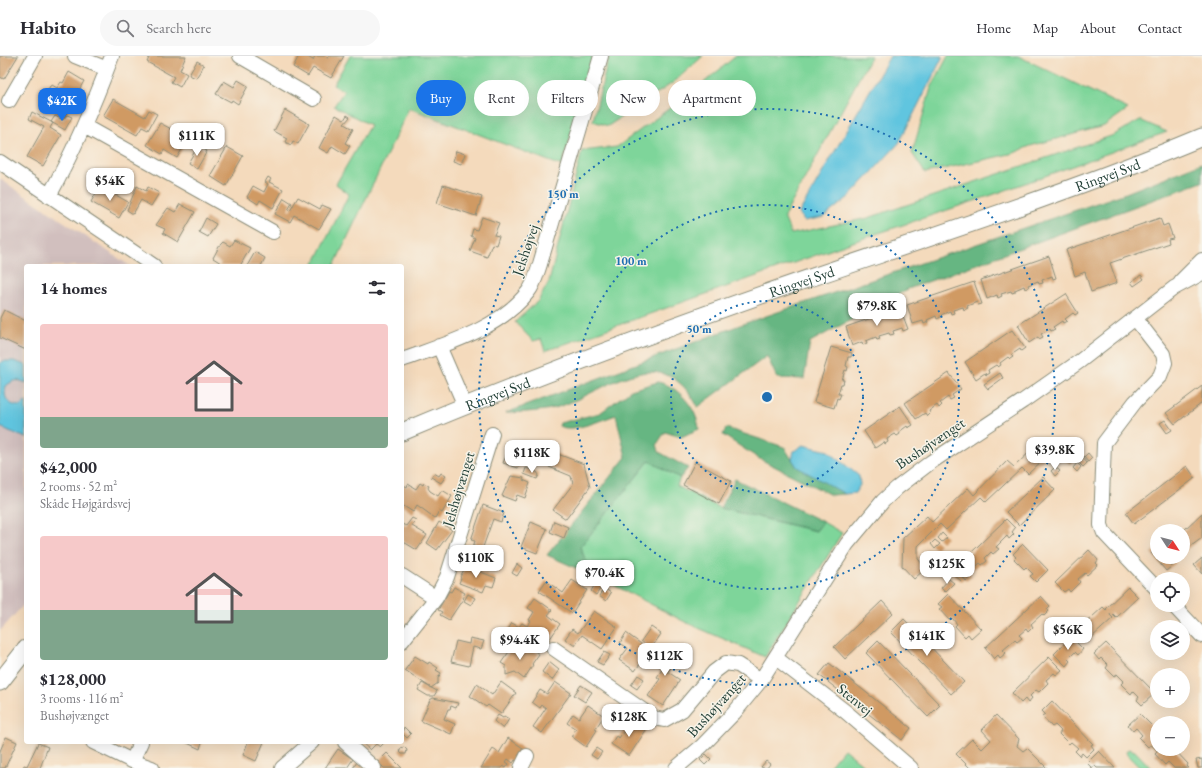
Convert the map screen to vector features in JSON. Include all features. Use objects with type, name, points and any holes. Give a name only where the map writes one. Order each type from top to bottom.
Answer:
[{"type":"main road","name":"Ringvej Syd","points":[[404,431],[465,406],[750,299],[1020,206],[1202,136]]},
{"type":"main road","points":[[0,682],[24,652]]},
{"type":"street","points":[[9,101],[35,56]]},
{"type":"street","points":[[75,56],[107,70]]},
{"type":"street","points":[[49,196],[68,162],[112,56]]},
{"type":"street","points":[[240,56],[314,98]]},
{"type":"street","name":"Jelshøjvej","points":[[404,359],[492,323],[514,306],[529,291],[540,264],[601,56]]},
{"type":"street","points":[[84,126],[273,232]]},
{"type":"street","points":[[0,162],[151,264]]},
{"type":"street","name":"Bushøjvænget","points":[[676,768],[708,741],[762,680],[847,544],[883,501],[925,466],[1052,381],[1174,288],[1202,260]]},
{"type":"street","name":"Bushøjvænget","points":[[1174,288],[1202,274]]},
{"type":"street","points":[[1135,318],[1163,354],[1165,363],[1160,376],[1135,402],[1104,443],[1101,525],[1104,533],[1150,582]]},
{"type":"street","points":[[439,346],[465,406]]},
{"type":"street","name":"Jelshøjvænget","points":[[404,638],[436,598],[447,577],[492,434]]},
{"type":"street","points":[[404,577],[436,598]]},
{"type":"street","points":[[1180,612],[1202,636]]},
{"type":"street","name":"Bushøjvænget","points":[[553,648],[654,718],[664,720],[682,710],[714,672],[726,664],[738,665],[762,680]]},
{"type":"street","name":"Stenvej","points":[[776,658],[846,712],[911,768]]},
{"type":"street","points":[[97,744],[132,761],[152,768]]},
{"type":"street","points":[[132,761],[140,744]]},
{"type":"street","points":[[282,768],[310,744]]},
{"type":"street","points":[[347,744],[374,768]]},
{"type":"shaded area","points":[[0,179],[127,264],[24,264],[24,604],[0,631]]},
{"type":"green space","points":[[350,56],[593,56],[586,80],[537,80],[537,116],[576,116],[562,166],[430,116],[466,116],[466,80],[416,80],[416,111],[409,108],[335,264],[314,264],[349,194],[336,184],[370,125],[334,106],[344,91],[333,85]]},
{"type":"green space","points":[[609,56],[703,56],[676,80],[668,80],[668,86],[660,91],[660,80],[606,80],[606,116],[623,116],[608,126],[593,121],[594,116],[598,116],[598,101]]},
{"type":"green space","points":[[736,56],[871,56],[784,217],[791,234],[868,218],[1114,135],[1140,120],[1167,132],[992,195],[867,237],[545,351],[541,339],[533,341],[515,322],[538,301],[549,282],[582,151],[617,147],[668,109],[668,116],[756,116],[756,80],[707,80]]},
{"type":"green space","points":[[948,56],[1018,56],[1128,109],[1104,126],[1030,146],[1014,153],[925,173],[912,153],[931,88]]},
{"type":"green space","points":[[1202,163],[1202,182],[908,289],[810,342],[804,379],[777,378],[767,356],[698,407],[684,387],[668,376],[652,372],[635,374],[617,380],[555,408],[506,413],[740,325],[1126,193]]},
{"type":"green space","points":[[658,382],[673,388],[685,399],[695,413],[699,429],[681,437],[665,432],[657,444],[659,452],[688,468],[680,478],[649,461],[580,547],[586,561],[612,584],[547,555],[626,457],[616,415],[579,427],[565,428],[559,426],[560,423],[600,413],[631,390]]},
{"type":"green space","points":[[726,428],[784,447],[797,467],[845,494],[831,495],[758,458],[723,435]]},
{"type":"green space","points":[[649,461],[680,478],[677,486],[720,508],[816,531],[823,522],[842,533],[765,657],[687,623],[612,584],[586,561],[580,547]]},
{"type":"green space","points":[[735,479],[823,522],[816,531],[720,508]]},
{"type":"green space","points":[[844,749],[867,768],[828,768]]},
{"type":"green space","points":[[1128,749],[1135,751],[1151,768],[1140,768],[1127,755],[1126,751]]},
{"type":"water","points":[[890,56],[943,56],[899,143],[850,196],[824,217],[804,221],[799,213]]},
{"type":"water","points":[[3,361],[14,361],[24,364],[24,382],[20,381],[11,382],[6,386],[5,394],[6,398],[13,405],[21,406],[24,403],[24,437],[0,427],[0,363]]},
{"type":"water","points":[[803,445],[828,451],[859,476],[860,485],[855,493],[845,494],[797,467],[792,459],[794,451]]},
{"type":"building","points":[[0,56],[18,56],[4,79],[0,77]]},
{"type":"building","points":[[150,56],[186,56],[180,70],[187,74],[180,87],[171,82],[174,77],[147,62]]},
{"type":"building","points":[[299,56],[306,56],[313,60],[315,56],[325,56],[328,58],[329,56],[344,56],[331,78],[313,68],[308,76],[293,67]]},
{"type":"building","points":[[197,61],[204,65],[196,78],[189,75]]},
{"type":"building","points":[[69,72],[84,81],[64,117],[48,108],[50,104],[42,100],[50,86],[52,85],[57,88],[61,82],[63,83]]},
{"type":"building","points":[[238,80],[248,86],[238,104],[216,94],[224,81],[234,87]]},
{"type":"building","points":[[113,99],[145,117],[149,110],[157,114],[148,130],[142,127],[137,135],[103,116]]},
{"type":"building","points":[[285,110],[309,124],[298,144],[293,141],[291,145],[285,142],[287,138],[274,131]]},
{"type":"building","points":[[32,112],[53,123],[50,128],[61,135],[43,166],[27,157],[44,127],[29,119]]},
{"type":"building","points":[[67,115],[72,117],[65,130],[51,122],[55,116],[63,120]]},
{"type":"building","points":[[336,115],[344,120],[347,115],[350,117],[344,124],[353,129],[345,143],[350,146],[345,154],[332,146],[328,153],[319,148]]},
{"type":"building","points":[[160,123],[175,131],[172,136],[185,144],[177,158],[164,150],[162,154],[147,145]]},
{"type":"building","points":[[192,130],[197,133],[199,130],[203,132],[195,149],[185,143]]},
{"type":"building","points":[[198,146],[207,151],[197,169],[188,163]]},
{"type":"building","points":[[227,147],[243,156],[226,186],[210,176]]},
{"type":"building","points":[[456,151],[465,154],[461,164],[453,161]]},
{"type":"building","points":[[268,177],[271,179],[269,182],[283,189],[273,208],[260,200],[258,204],[247,197],[253,186],[264,192],[268,184],[265,182]]},
{"type":"building","points":[[443,185],[482,197],[476,216],[437,203]]},
{"type":"building","points":[[100,186],[128,202],[119,218],[91,202]]},
{"type":"building","points":[[137,186],[146,191],[148,187],[159,193],[151,206],[141,200],[133,214],[127,210]]},
{"type":"building","points":[[298,197],[320,209],[322,205],[331,209],[319,229],[294,215],[290,222],[275,214],[284,198],[292,203],[288,210],[290,211]]},
{"type":"building","points":[[180,204],[195,212],[178,242],[163,233],[165,229],[156,225],[168,208],[175,212]]},
{"type":"building","points":[[482,217],[499,223],[494,235],[499,236],[496,245],[492,244],[487,257],[470,251],[475,238],[471,236],[473,229],[477,230]]},
{"type":"building","points":[[206,218],[216,224],[208,237],[199,232]]},
{"type":"building","points":[[1160,218],[1163,226],[1168,224],[1173,238],[1168,239],[1169,243],[1110,263],[1117,283],[1091,292],[1085,272],[1075,276],[1066,250]]},
{"type":"building","points":[[234,240],[250,248],[241,264],[220,264],[213,258],[223,242],[230,246]]},
{"type":"building","points":[[255,252],[265,258],[262,264],[248,264]]},
{"type":"building","points":[[1049,256],[1056,278],[1053,279],[1052,276],[1042,280],[1043,283],[1039,284],[1038,281],[1028,285],[1029,287],[1025,289],[1024,286],[1015,290],[1015,292],[1012,293],[1011,291],[1001,294],[1002,296],[998,298],[997,295],[987,299],[981,280]]},
{"type":"building","points":[[1141,275],[1144,279],[1134,286],[1131,282]]},
{"type":"building","points":[[974,282],[982,304],[978,305],[977,302],[967,306],[968,308],[964,310],[963,307],[953,310],[954,313],[951,314],[950,311],[941,315],[941,317],[937,319],[936,316],[927,320],[928,322],[924,324],[923,321],[913,324],[907,305]]},
{"type":"building","points":[[1066,294],[1078,313],[1075,315],[1073,313],[1065,319],[1067,321],[1063,323],[1062,321],[1053,327],[1055,329],[1051,331],[1050,329],[1041,334],[1043,337],[1039,339],[1038,337],[1029,343],[1018,325]]},
{"type":"building","points":[[900,308],[908,329],[903,331],[902,328],[893,331],[894,334],[890,335],[889,333],[879,336],[880,339],[877,340],[876,337],[866,341],[867,343],[863,345],[862,342],[852,346],[846,327]]},
{"type":"building","points":[[4,310],[24,320],[24,349],[0,338],[0,318]]},
{"type":"building","points":[[1012,330],[1025,348],[1021,351],[1020,349],[1011,355],[1013,357],[1010,359],[1008,357],[1000,363],[1001,365],[998,367],[996,365],[988,370],[989,373],[986,375],[985,373],[976,379],[965,362]]},
{"type":"building","points":[[831,347],[852,353],[851,357],[848,357],[846,366],[848,367],[847,371],[845,370],[842,380],[844,380],[843,384],[841,384],[838,394],[841,394],[839,399],[837,398],[834,408],[814,402]]},
{"type":"building","points":[[949,373],[961,389],[952,395],[954,398],[950,400],[948,397],[940,403],[942,405],[939,408],[937,405],[929,411],[930,413],[927,416],[925,413],[916,419],[905,403]]},
{"type":"building","points":[[1000,373],[1003,378],[988,389],[984,384]]},
{"type":"building","points":[[1202,386],[1202,403],[1175,424],[1166,413]]},
{"type":"building","points":[[900,406],[913,425],[908,428],[907,426],[899,432],[900,434],[897,436],[895,434],[887,439],[888,442],[885,444],[884,442],[875,448],[864,431]]},
{"type":"building","points":[[1165,420],[1172,430],[1167,433],[1160,423]]},
{"type":"building","points":[[1041,441],[1068,441],[1080,454],[1070,464],[1061,457],[1047,456],[1028,474],[1022,468],[986,502],[981,497],[946,530],[940,524],[918,546],[918,559],[926,568],[914,579],[902,566],[903,538],[927,516],[932,522],[968,488],[974,495],[1007,461],[1014,467]]},
{"type":"building","points":[[515,443],[526,446],[518,468],[503,463],[509,447],[513,448]]},
{"type":"building","points":[[555,453],[584,464],[590,487],[566,519],[553,510],[573,484],[571,476],[549,467]]},
{"type":"building","points":[[1088,453],[1092,458],[1088,462],[1084,457]]},
{"type":"building","points":[[1083,458],[1087,463],[1083,467],[1078,462]]},
{"type":"building","points":[[695,462],[731,481],[719,504],[683,485]]},
{"type":"building","points":[[1077,463],[1081,467],[1077,472],[1073,468]]},
{"type":"building","points":[[1187,466],[1195,478],[1134,524],[1126,513]]},
{"type":"building","points":[[1055,467],[1060,471],[1055,476],[1051,471]]},
{"type":"building","points":[[526,468],[537,472],[539,475],[537,479],[524,474]]},
{"type":"building","points":[[434,473],[439,476],[441,473],[446,476],[441,483],[431,477]]},
{"type":"building","points":[[511,476],[524,478],[523,480],[530,483],[525,498],[517,495],[515,501],[502,496]]},
{"type":"building","points":[[1043,477],[1055,490],[1019,525],[1006,512]]},
{"type":"building","points":[[420,483],[423,485],[424,483],[429,486],[428,488],[430,491],[438,496],[442,490],[452,496],[442,513],[439,511],[435,518],[417,505],[413,512],[404,506],[404,485],[407,487],[408,484],[416,489]]},
{"type":"building","points":[[483,505],[504,513],[501,522],[493,519],[482,550],[473,547],[475,541],[471,540]]},
{"type":"building","points":[[1202,513],[1202,538],[1190,547],[1190,524]]},
{"type":"building","points":[[412,518],[416,520],[412,526],[427,535],[417,550],[404,542],[404,525],[406,526]]},
{"type":"building","points":[[1006,519],[1015,528],[1012,532],[1014,534],[1009,539],[1007,536],[996,547],[999,549],[993,554],[991,552],[985,558],[987,561],[982,565],[980,563],[969,573],[972,576],[966,581],[964,578],[961,581],[951,572]]},
{"type":"building","points":[[554,521],[568,527],[564,538],[550,532]]},
{"type":"building","points":[[439,522],[452,530],[437,550],[427,543]]},
{"type":"building","points":[[531,522],[547,529],[537,553],[521,547]]},
{"type":"building","points":[[942,533],[947,538],[942,542],[938,538]]},
{"type":"building","points":[[935,540],[940,544],[935,549],[931,544]]},
{"type":"building","points":[[1023,544],[1048,570],[1036,582],[1030,576],[1033,574],[1026,567],[1024,569],[1014,559],[1016,557],[1013,554]]},
{"type":"building","points":[[1089,550],[1098,560],[1096,563],[1098,565],[1087,575],[1085,573],[1078,579],[1080,582],[1070,592],[1068,589],[1064,592],[1055,583]]},
{"type":"building","points":[[1202,558],[1202,574],[1194,565]]},
{"type":"building","points":[[517,564],[522,568],[517,576],[512,573]]},
{"type":"building","points":[[1160,564],[1175,564],[1166,571]]},
{"type":"building","points":[[466,566],[496,578],[493,587],[486,585],[483,592],[459,583],[460,577]]},
{"type":"building","points":[[949,579],[954,583],[945,592],[941,588]]},
{"type":"building","points":[[572,580],[587,590],[572,613],[539,591],[546,581],[563,593]]},
{"type":"building","points":[[597,581],[603,585],[596,595],[591,591]]},
{"type":"building","points":[[454,587],[465,593],[462,598],[463,599],[449,620],[440,615],[442,612],[438,610],[449,591],[451,592]]},
{"type":"building","points":[[1128,587],[1138,597],[1116,618],[1111,613],[1110,615],[1113,618],[1090,639],[1080,628],[1103,607],[1106,610],[1106,608]]},
{"type":"building","points":[[604,588],[611,593],[606,601],[599,596]]},
{"type":"building","points":[[468,594],[475,598],[471,605],[464,601]]},
{"type":"building","points":[[948,594],[981,629],[971,638],[968,634],[965,637],[955,626],[957,624],[952,618],[949,620],[939,609],[942,607],[938,604]]},
{"type":"building","points":[[1041,596],[1050,606],[1047,609],[1049,611],[1044,616],[1042,614],[1031,624],[1033,627],[1028,632],[1026,629],[1019,635],[1022,638],[1017,642],[1015,640],[1003,650],[1006,653],[1000,658],[998,655],[994,659],[985,648]]},
{"type":"building","points":[[535,598],[552,610],[548,615],[560,624],[545,646],[525,632],[518,641],[506,633],[512,623],[519,627],[522,623],[527,626],[531,621],[529,620],[534,612],[528,608]]},
{"type":"building","points":[[882,601],[893,613],[845,659],[834,647]]},
{"type":"building","points":[[594,611],[617,627],[602,649],[582,635],[575,646],[565,639],[572,629],[578,633]]},
{"type":"building","points":[[904,619],[964,682],[951,694],[891,632]]},
{"type":"building","points":[[651,627],[661,634],[635,671],[619,660],[628,648],[620,643],[626,633],[644,646],[645,644],[641,641]]},
{"type":"building","points":[[1071,637],[1083,649],[1078,655],[1075,652],[1068,659],[1070,661],[1066,666],[1054,654]]},
{"type":"building","points":[[470,638],[484,641],[481,649],[473,647],[469,666],[451,662],[456,641],[469,644]]},
{"type":"building","points":[[878,641],[940,705],[928,717],[866,653]]},
{"type":"building","points":[[523,643],[539,654],[524,679],[515,672],[506,675],[506,666],[501,663],[511,649],[517,652]]},
{"type":"building","points":[[1106,643],[1150,688],[1150,698],[1142,705],[1137,700],[1139,697],[1133,691],[1131,694],[1121,684],[1124,681],[1117,674],[1114,676],[1106,668],[1108,665],[1101,658],[1099,660],[1094,654]]},
{"type":"building","points":[[666,647],[669,649],[670,647],[680,654],[668,672],[680,680],[663,706],[648,696],[660,679],[657,677],[663,668],[657,665],[659,662],[657,661]]},
{"type":"building","points":[[604,652],[610,655],[603,665],[597,662]]},
{"type":"building","points":[[415,656],[428,664],[429,662],[438,668],[436,670],[441,673],[438,678],[438,683],[431,688],[405,670]]},
{"type":"building","points":[[1049,657],[1062,670],[1056,675],[1054,673],[1046,680],[1048,683],[1039,692],[1036,690],[1030,696],[1032,698],[1028,703],[1025,699],[1021,703],[1012,693]]},
{"type":"building","points":[[549,662],[559,670],[552,680],[542,672]]},
{"type":"building","points":[[829,663],[911,728],[902,740],[819,675]]},
{"type":"building","points":[[638,675],[644,679],[637,689],[631,685]]},
{"type":"building","points":[[501,682],[516,693],[501,714],[488,705],[486,707],[470,696],[477,684],[492,695]]},
{"type":"building","points":[[555,682],[571,693],[542,733],[533,727],[546,708],[542,705],[540,708],[532,702],[540,690],[547,694]]},
{"type":"building","points":[[422,683],[437,691],[434,696],[428,696],[418,690]]},
{"type":"building","points":[[581,685],[592,692],[585,702],[574,695]]},
{"type":"building","points":[[433,698],[458,703],[456,708],[451,706],[450,709],[448,709],[444,719],[455,724],[451,734],[421,721],[430,700]]},
{"type":"building","points":[[1052,701],[1093,744],[1091,745],[1094,749],[1086,757],[1082,753],[1080,756],[1075,751],[1078,748],[1071,742],[1069,744],[1059,734],[1061,731],[1055,725],[1052,727],[1042,716],[1045,714],[1042,711]]},
{"type":"building","points":[[588,705],[604,716],[595,729],[597,730],[586,747],[571,736],[576,729],[567,723],[573,714],[579,718]]},
{"type":"building","points":[[616,708],[627,716],[620,726],[609,718]]},
{"type":"building","points":[[1140,714],[1150,724],[1150,746],[1148,747],[1139,738],[1142,735],[1136,728],[1133,731],[1128,725]]},
{"type":"building","points":[[498,715],[509,719],[503,729],[494,721]]},
{"type":"building","points":[[996,715],[1019,739],[1017,746],[1023,751],[1027,748],[1047,768],[970,768],[956,754],[972,739],[982,749],[991,740],[982,730]]},
{"type":"building","points":[[632,720],[646,730],[629,756],[611,744],[616,736],[619,738]]},
{"type":"building","points":[[404,727],[411,734],[407,738],[404,735]]},
{"type":"building","points":[[6,737],[17,742],[5,768],[0,768],[0,751]]},
{"type":"building","points":[[508,738],[523,748],[518,756],[521,758],[518,762],[515,760],[513,763],[508,759],[506,762],[509,764],[506,768],[503,766],[502,768],[481,768],[493,749],[499,753]]},
{"type":"building","points":[[38,744],[48,747],[40,768],[23,768],[24,765],[27,766]]},
{"type":"building","points":[[189,744],[201,744],[200,749]]},
{"type":"building","points":[[247,744],[263,744],[256,761],[243,755]]},
{"type":"building","points":[[363,744],[376,744],[370,750]]},
{"type":"building","points":[[376,744],[383,744],[380,747]]},
{"type":"building","points":[[404,747],[407,750],[406,754],[402,754],[399,751]]},
{"type":"building","points":[[596,748],[602,752],[597,759],[591,755]]},
{"type":"building","points":[[338,749],[353,759],[347,768],[325,768]]},
{"type":"building","points":[[1099,751],[1115,768],[1097,768],[1095,766],[1092,768],[1087,763]]},
{"type":"building","points":[[387,753],[402,768],[384,768],[378,762]]},
{"type":"building","points":[[706,754],[711,759],[705,765],[700,760]]},
{"type":"building","points":[[1157,756],[1181,756],[1188,764],[1187,766],[1189,768],[1174,768],[1168,762],[1165,765]]},
{"type":"building","points":[[1202,759],[1202,768],[1198,768],[1196,760]]},
{"type":"building","points":[[766,761],[770,764],[767,768],[761,767]]},
{"type":"building","points":[[357,762],[367,768],[353,768]]}]
